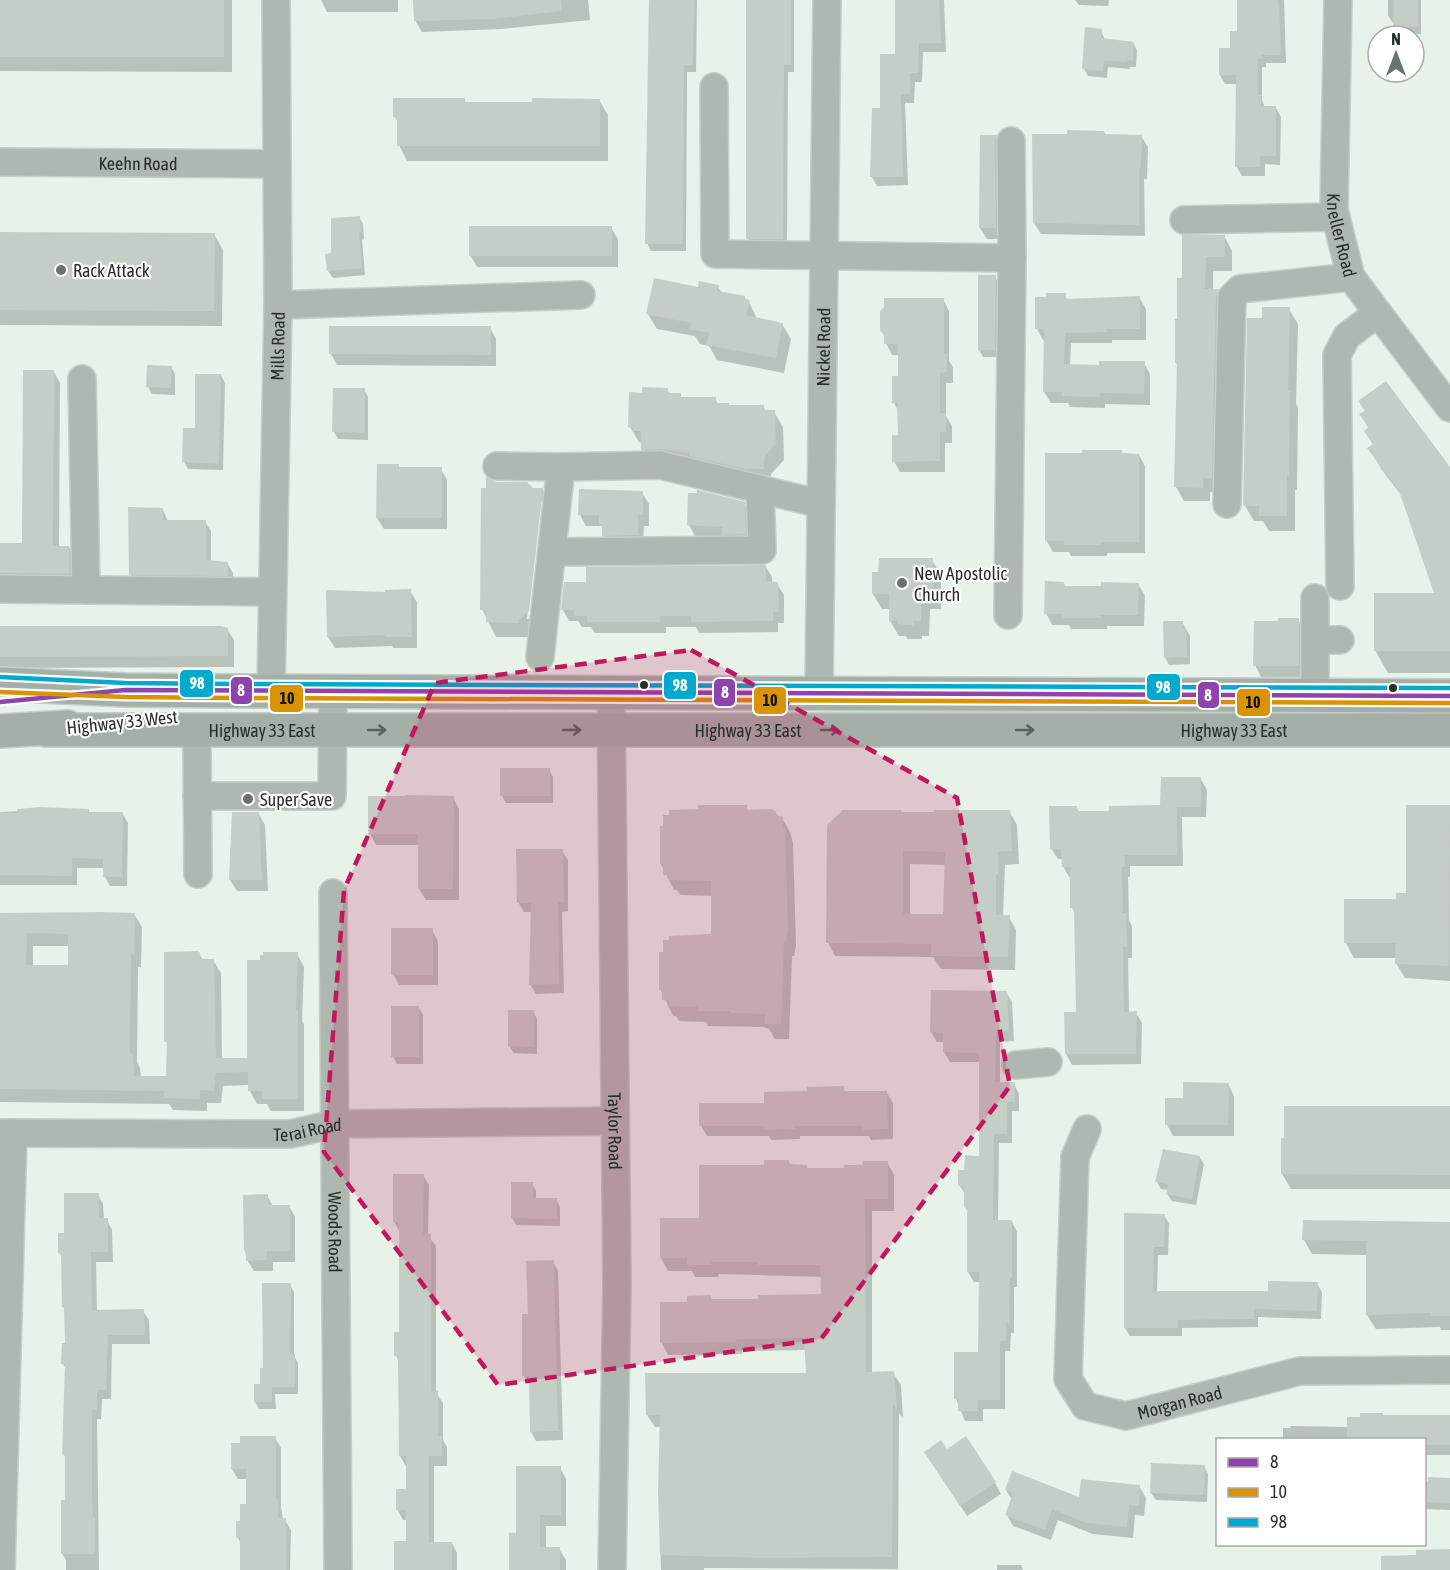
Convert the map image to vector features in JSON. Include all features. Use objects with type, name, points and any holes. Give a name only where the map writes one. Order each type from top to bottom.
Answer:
[{"type":"main road","name":"Highway 33 West","points":[[0,684],[125,690],[333,692],[1450,696]]},
{"type":"main road","points":[[0,702],[125,690]]},
{"type":"main road","name":"Highway 33 West","points":[[0,730],[46,730],[168,716],[236,715],[254,710],[271,691]]},
{"type":"main road","name":"Highway 33 East","points":[[46,730],[1450,730]]},
{"type":"street","name":"Mills Road","points":[[271,691],[278,305],[276,0]]},
{"type":"street","name":"Nickel Road","points":[[819,693],[827,0]]},
{"type":"street","name":"Kneller Road","points":[[1338,0],[1334,210],[1351,277],[1450,408]]},
{"type":"street","points":[[714,87],[715,254],[1012,258]]},
{"type":"street","points":[[1008,615],[1011,141]]},
{"type":"street","name":"Keehn Road","points":[[0,162],[277,164]]},
{"type":"street","points":[[1184,220],[1336,217]]},
{"type":"street","points":[[1227,504],[1232,297],[1234,292],[1240,289],[1351,277]]},
{"type":"street","points":[[278,305],[581,295]]},
{"type":"street","points":[[1340,586],[1337,355],[1347,336],[1378,313]]},
{"type":"street","points":[[82,379],[86,590]]},
{"type":"street","points":[[497,466],[660,465],[821,504]]},
{"type":"street","points":[[540,657],[561,467]]},
{"type":"street","points":[[552,552],[762,550],[760,489]]},
{"type":"street","points":[[0,589],[272,592]]},
{"type":"street","points":[[1315,598],[1328,640],[1315,695]]},
{"type":"street","points":[[197,796],[332,796],[333,692]]},
{"type":"street","name":"Taylor Road","points":[[611,693],[617,1285],[612,1570]]},
{"type":"street","points":[[197,746],[198,874]]},
{"type":"street","name":"Woods Road","points":[[333,893],[338,1570]]},
{"type":"street","points":[[1016,1065],[1048,1062]]},
{"type":"street","name":"Terai Road","points":[[7,1133],[290,1134],[335,1124],[615,1121]]},
{"type":"street","name":"Morgan Road","points":[[1087,1129],[1075,1157],[1068,1379],[1084,1406],[1126,1416],[1300,1371],[1450,1370]]},
{"type":"street","points":[[1,1570],[7,1133]]},
{"type":"highlighted area","points":[[691,650],[957,798],[1010,1086],[821,1339],[498,1385],[324,1152],[344,890],[435,683]]},
{"type":"building","points":[[0,0],[224,0],[224,57],[0,57]]},
{"type":"building","points":[[413,0],[561,0],[562,11],[494,19],[414,21]]},
{"type":"building","points":[[649,0],[694,0],[693,65],[684,65],[683,244],[645,244]]},
{"type":"building","points":[[746,0],[791,0],[791,65],[784,65],[783,239],[746,239]]},
{"type":"building","points":[[895,0],[939,0],[941,43],[919,43],[918,73],[910,73],[910,94],[901,94],[903,177],[870,177],[872,108],[880,108],[880,54],[895,54]]},
{"type":"building","points":[[1237,0],[1278,0],[1279,6],[1281,55],[1262,55],[1262,59],[1258,59],[1258,95],[1261,95],[1261,106],[1276,106],[1276,156],[1260,156],[1260,167],[1235,167],[1236,75],[1219,75],[1219,48],[1230,48],[1230,31],[1237,31]]},
{"type":"building","points":[[1394,0],[1418,0],[1418,24],[1393,24]]},
{"type":"building","points":[[1085,27],[1102,29],[1101,38],[1134,42],[1133,61],[1104,61],[1103,71],[1082,69]]},
{"type":"building","points":[[393,98],[465,98],[465,102],[532,102],[532,98],[600,99],[600,146],[397,146],[397,117],[393,117]]},
{"type":"building","points":[[1067,130],[1142,135],[1141,168],[1139,168],[1139,225],[1033,223],[1032,134],[1067,134]]},
{"type":"building","points":[[980,135],[997,135],[995,141],[996,228],[979,228]]},
{"type":"building","points":[[360,216],[362,268],[327,271],[325,254],[331,253],[331,218]]},
{"type":"building","points":[[469,226],[612,226],[612,256],[469,256]]},
{"type":"building","points":[[0,232],[215,233],[214,311],[0,310]]},
{"type":"building","points":[[1182,235],[1225,235],[1225,257],[1206,257],[1205,289],[1219,289],[1216,297],[1212,478],[1203,478],[1203,488],[1174,487],[1177,363],[1175,363],[1175,319],[1177,319],[1177,278],[1182,278]]},
{"type":"building","points":[[978,275],[996,275],[995,350],[978,350]]},
{"type":"building","points":[[654,278],[698,287],[699,281],[719,285],[718,291],[745,296],[744,299],[750,300],[746,315],[783,323],[776,358],[706,345],[709,333],[690,329],[691,323],[646,314]]},
{"type":"building","points":[[1046,293],[1066,293],[1066,299],[1140,296],[1140,329],[1065,333],[1064,364],[1099,365],[1099,361],[1145,361],[1144,394],[1100,393],[1100,397],[1062,396],[1062,392],[1043,392],[1044,329],[1035,329],[1035,297],[1046,297]]},
{"type":"building","points":[[884,298],[944,298],[944,354],[947,354],[947,372],[940,373],[940,413],[946,413],[946,432],[940,432],[940,461],[892,462],[892,435],[898,435],[897,403],[892,403],[892,376],[898,376],[898,344],[884,344],[884,335],[880,330],[880,311],[884,307]]},
{"type":"building","points":[[1262,307],[1290,307],[1287,516],[1259,516],[1259,506],[1243,506],[1247,318],[1262,318]]},
{"type":"building","points":[[329,326],[491,326],[491,355],[329,354]]},
{"type":"building","points":[[147,365],[172,366],[171,388],[146,387]]},
{"type":"building","points":[[23,370],[54,370],[53,546],[69,546],[70,574],[0,573],[0,543],[22,543]]},
{"type":"building","points":[[195,374],[221,374],[219,464],[182,462],[183,428],[195,428]]},
{"type":"building","points":[[1386,381],[1450,467],[1450,651],[1374,651],[1374,593],[1434,593],[1399,491],[1367,448],[1373,444],[1364,431],[1369,427],[1359,414],[1365,411],[1358,401]]},
{"type":"building","points":[[642,387],[668,388],[668,393],[681,393],[681,397],[716,397],[716,403],[764,405],[764,410],[775,410],[776,445],[764,458],[764,469],[745,469],[689,456],[689,453],[660,449],[641,450],[641,431],[633,431],[633,428],[628,427],[629,392],[642,393]]},
{"type":"building","points":[[333,388],[365,388],[365,433],[332,432]]},
{"type":"building","points":[[1082,450],[1122,450],[1122,453],[1139,454],[1139,542],[1063,545],[1064,541],[1045,541],[1045,453],[1082,453]]},
{"type":"building","points":[[377,464],[399,464],[399,467],[442,467],[442,518],[376,518]]},
{"type":"building","points":[[486,477],[496,482],[527,482],[533,488],[543,488],[529,611],[519,620],[519,623],[486,622],[486,610],[480,610],[481,488],[486,488]]},
{"type":"building","points":[[579,489],[643,491],[643,515],[638,515],[638,535],[602,536],[599,515],[578,515]]},
{"type":"building","points":[[697,490],[745,502],[746,534],[722,535],[722,527],[687,525],[688,493],[697,493]]},
{"type":"building","points":[[128,507],[163,508],[163,520],[206,520],[206,560],[228,562],[228,576],[129,575]]},
{"type":"building","name":"New Apostolic Church","points":[[879,558],[933,558],[933,594],[922,594],[921,621],[914,621],[914,625],[889,621],[889,594],[872,594],[872,572],[878,572]]},
{"type":"building","points":[[766,565],[766,581],[778,582],[779,612],[773,612],[773,621],[691,622],[691,616],[660,616],[660,622],[587,622],[587,616],[574,616],[574,610],[561,610],[564,582],[586,582],[586,567]]},
{"type":"building","points":[[1045,581],[1064,582],[1064,586],[1101,586],[1101,582],[1139,583],[1138,615],[1063,618],[1063,614],[1044,614]]},
{"type":"building","points":[[411,589],[412,637],[385,637],[385,635],[327,637],[326,590],[385,592],[385,590]]},
{"type":"building","points":[[1278,618],[1299,618],[1299,666],[1253,666],[1254,621],[1278,621]]},
{"type":"building","points":[[1163,621],[1183,621],[1183,628],[1186,628],[1187,657],[1164,658]]},
{"type":"building","points":[[0,626],[221,626],[228,628],[228,656],[0,657]]},
{"type":"building","points":[[500,768],[550,768],[550,796],[500,796]]},
{"type":"building","points":[[1161,777],[1201,777],[1201,807],[1177,807],[1177,855],[1125,855],[1125,867],[1122,867],[1123,913],[1126,913],[1127,947],[1123,947],[1124,1012],[1137,1011],[1136,1054],[1065,1054],[1064,1012],[1076,1012],[1074,908],[1070,908],[1070,867],[1062,867],[1061,849],[1050,849],[1049,806],[1077,806],[1077,811],[1109,811],[1109,806],[1160,805]]},
{"type":"building","points":[[368,796],[454,796],[453,889],[418,889],[418,834],[368,834]]},
{"type":"building","points":[[698,805],[747,805],[747,810],[771,809],[776,811],[776,815],[783,817],[788,929],[786,941],[784,941],[781,1024],[765,1024],[765,1014],[698,1011],[698,1007],[669,1006],[669,1001],[662,1000],[662,990],[659,990],[659,952],[663,952],[663,940],[669,940],[669,936],[711,934],[711,881],[669,880],[669,875],[663,875],[663,864],[660,864],[660,826],[663,826],[663,815],[669,815],[669,810],[698,809]]},
{"type":"building","points":[[1406,805],[1450,805],[1449,966],[1395,964],[1395,943],[1344,943],[1344,899],[1396,899],[1396,893],[1406,893]]},
{"type":"building","points":[[40,807],[89,809],[89,812],[123,812],[122,877],[103,877],[103,859],[72,858],[72,876],[0,875],[0,812],[17,813],[17,809]]},
{"type":"building","points":[[843,810],[934,812],[934,810],[1010,810],[1012,851],[998,852],[998,874],[996,874],[996,915],[1010,915],[1008,957],[931,956],[931,944],[826,943],[827,825]],"holes":[[[903,851],[945,852],[943,914],[903,914]]]},
{"type":"building","points":[[232,812],[259,812],[262,880],[229,880]]},
{"type":"building","points":[[516,849],[563,849],[564,902],[558,902],[559,984],[529,985],[531,903],[517,903]]},
{"type":"building","points":[[0,913],[135,913],[134,955],[131,954],[130,1053],[133,1053],[134,1076],[166,1076],[164,952],[198,951],[200,959],[214,959],[216,1058],[247,1058],[247,960],[260,960],[263,952],[298,952],[296,1010],[298,1010],[298,1099],[264,1099],[262,1091],[248,1091],[248,1072],[216,1073],[214,1091],[200,1090],[200,1099],[164,1098],[164,1091],[0,1089]],"holes":[[[27,933],[68,934],[68,965],[26,965]]]},
{"type":"building","points":[[391,928],[433,928],[433,975],[391,975]]},
{"type":"building","points":[[931,990],[1007,991],[1009,1031],[996,1032],[995,1082],[1015,1082],[1015,1102],[1007,1102],[1007,1134],[994,1134],[993,1220],[1012,1220],[1009,1323],[1006,1323],[1006,1341],[1000,1341],[1000,1400],[978,1400],[978,1411],[958,1411],[958,1399],[954,1399],[954,1352],[978,1352],[979,1272],[967,1272],[967,1207],[964,1207],[964,1186],[958,1186],[958,1170],[964,1170],[965,1155],[979,1156],[979,1053],[943,1052],[943,1033],[930,1032]]},
{"type":"building","points":[[391,1006],[419,1006],[419,1057],[391,1057]]},
{"type":"building","points":[[508,1010],[534,1010],[534,1047],[508,1046]]},
{"type":"building","points":[[1183,1082],[1229,1083],[1228,1125],[1165,1125],[1165,1098],[1183,1098]]},
{"type":"building","points":[[844,1086],[844,1091],[887,1091],[888,1129],[863,1130],[863,1126],[795,1126],[795,1129],[764,1130],[764,1126],[699,1126],[699,1103],[764,1103],[764,1092],[807,1091],[807,1087]]},
{"type":"building","points":[[1284,1106],[1450,1106],[1450,1175],[1281,1174]]},
{"type":"building","points":[[1163,1149],[1200,1156],[1192,1199],[1166,1194],[1168,1184],[1155,1182]]},
{"type":"building","points":[[764,1160],[789,1160],[789,1164],[807,1165],[807,1168],[844,1168],[844,1165],[862,1165],[863,1161],[888,1161],[888,1199],[865,1199],[866,1372],[894,1371],[897,1410],[893,1404],[892,1557],[762,1558],[660,1555],[658,1491],[660,1415],[646,1415],[645,1373],[806,1373],[804,1338],[660,1343],[660,1302],[687,1302],[687,1296],[711,1295],[711,1299],[758,1299],[758,1295],[821,1294],[820,1265],[711,1262],[711,1265],[687,1265],[687,1258],[660,1258],[660,1218],[699,1218],[699,1165],[764,1165]]},
{"type":"building","points":[[393,1174],[424,1174],[423,1234],[431,1234],[431,1391],[438,1391],[438,1436],[442,1436],[442,1456],[429,1456],[429,1542],[452,1542],[452,1570],[394,1570],[394,1541],[406,1541],[406,1510],[396,1510],[396,1489],[406,1489],[406,1456],[399,1456],[398,1356],[394,1356],[394,1332],[399,1332],[399,1222],[393,1222]]},
{"type":"building","points":[[511,1182],[533,1182],[533,1198],[557,1198],[557,1219],[511,1218]]},
{"type":"building","points":[[64,1193],[99,1193],[99,1218],[108,1218],[108,1252],[91,1252],[92,1310],[144,1309],[145,1335],[108,1335],[106,1390],[97,1390],[97,1410],[92,1410],[92,1500],[93,1517],[95,1517],[95,1554],[61,1554],[61,1500],[65,1500],[65,1454],[62,1454],[65,1364],[61,1364],[62,1343],[65,1343],[58,1233],[64,1233]]},
{"type":"building","points":[[268,1194],[268,1205],[290,1205],[290,1251],[267,1251],[267,1260],[246,1261],[243,1195]]},
{"type":"building","points":[[1124,1213],[1165,1214],[1164,1247],[1154,1247],[1153,1291],[1268,1291],[1268,1281],[1318,1282],[1317,1311],[1254,1309],[1254,1319],[1178,1320],[1178,1328],[1124,1328]]},
{"type":"building","points":[[1303,1220],[1450,1222],[1450,1316],[1431,1316],[1431,1313],[1366,1315],[1366,1241],[1302,1240]]},
{"type":"building","points":[[554,1260],[558,1431],[530,1432],[529,1376],[522,1376],[522,1314],[528,1314],[526,1261]]},
{"type":"building","points":[[262,1283],[291,1283],[290,1354],[295,1354],[295,1387],[272,1387],[272,1402],[254,1402],[254,1384],[260,1384],[260,1368],[263,1368]]},
{"type":"building","points":[[1360,1413],[1450,1415],[1450,1445],[1426,1445],[1426,1438],[1347,1438],[1347,1417],[1360,1417]]},
{"type":"building","points":[[240,1436],[276,1436],[276,1499],[278,1499],[278,1518],[286,1518],[286,1570],[240,1570],[240,1538],[236,1538],[236,1521],[240,1521],[240,1504],[246,1504],[246,1469],[231,1469],[231,1443],[240,1443]]},
{"type":"building","points":[[966,1436],[996,1482],[960,1506],[924,1452],[941,1440],[947,1449]]},
{"type":"building","points":[[1151,1463],[1205,1465],[1204,1495],[1150,1493]]},
{"type":"building","points":[[516,1466],[561,1466],[561,1515],[540,1515],[540,1547],[560,1547],[560,1570],[509,1570],[509,1533],[516,1533]]},
{"type":"building","points":[[1012,1471],[1079,1497],[1081,1479],[1140,1485],[1139,1506],[1129,1505],[1127,1527],[1086,1523],[1052,1509],[1045,1530],[1005,1515],[1013,1493],[1005,1490]]},
{"type":"building","points":[[1428,1477],[1450,1478],[1450,1503],[1426,1502],[1426,1482],[1428,1482]]},
{"type":"building","points":[[1450,1549],[1450,1570],[1381,1570],[1381,1556],[1416,1555],[1416,1550]]},
{"type":"transit line","name":"98","points":[[0,677],[125,683],[236,684],[1450,688]]},
{"type":"transit line","name":"8","points":[[0,702],[125,690],[1450,696]]},
{"type":"transit line","name":"10","points":[[0,692],[125,697],[236,698],[1450,703]]},
{"type":"place","name":"Rack Attack","points":[[61,270]]},
{"type":"place","name":"New Apostolic Church","points":[[902,583]]},
{"type":"place","name":"Super Save","points":[[248,799]]}]
